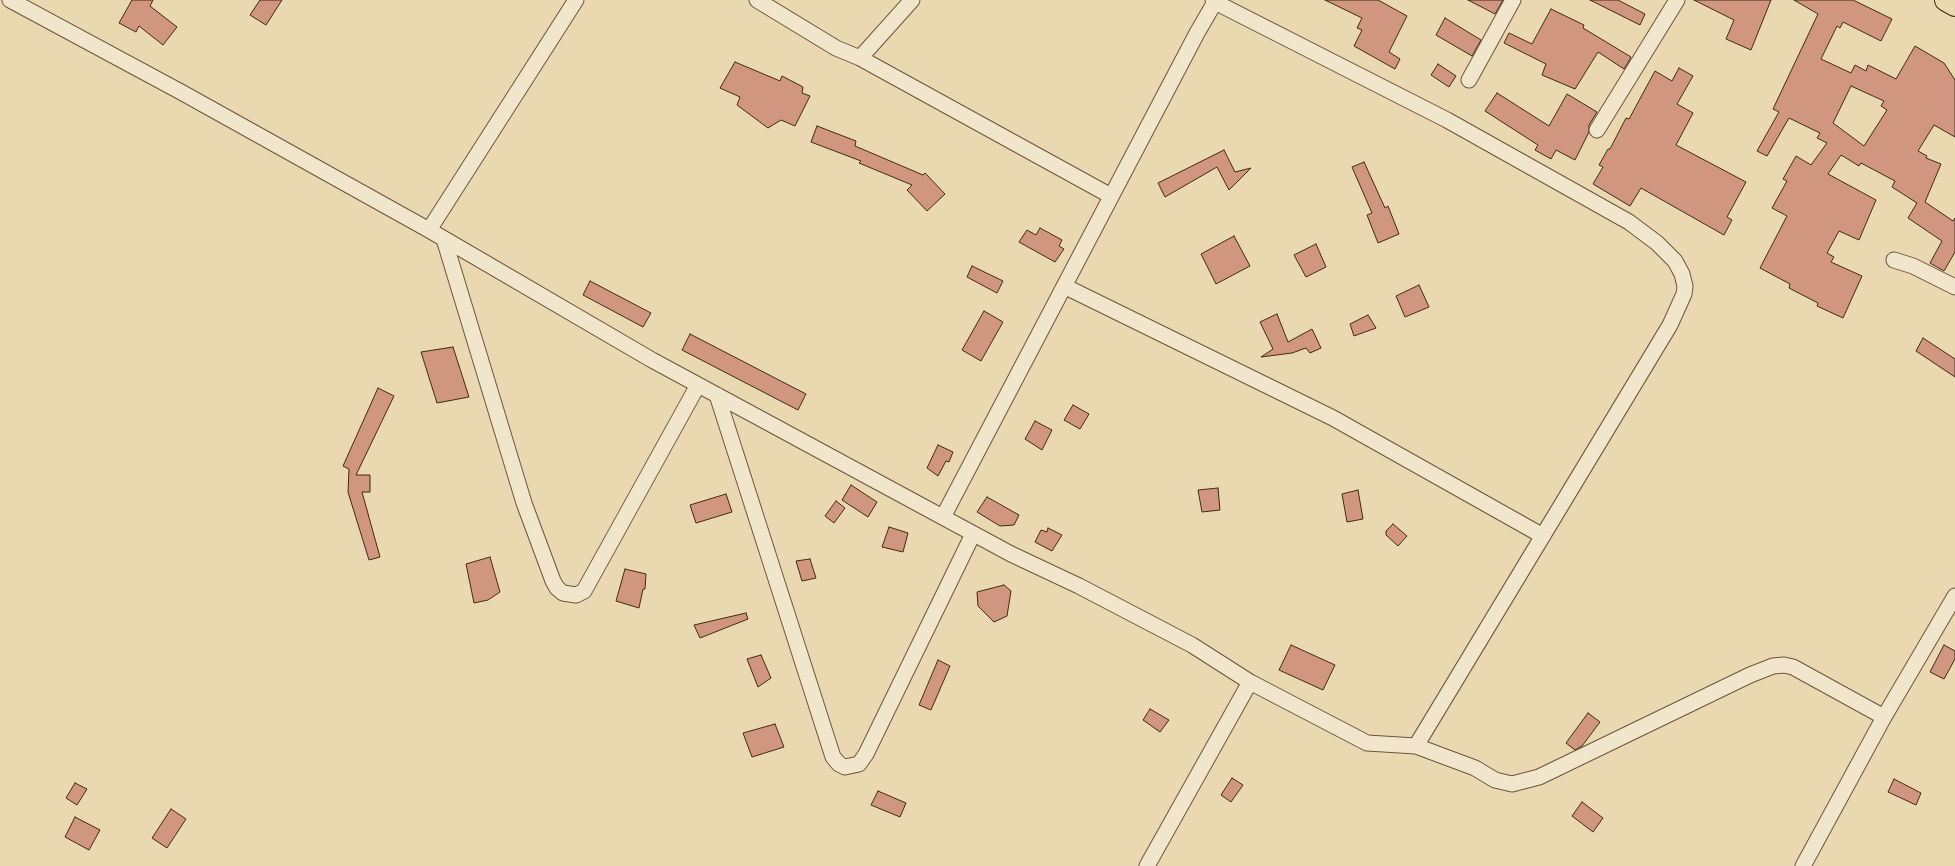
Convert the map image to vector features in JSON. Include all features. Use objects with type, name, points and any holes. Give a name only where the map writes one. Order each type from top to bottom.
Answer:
[{"type":"highway","points":[[1946,0],[1955,5]]},
{"type":"street","points":[[10,0],[181,92],[430,230],[698,385],[973,534],[1192,645],[1250,682],[1367,743],[1387,746],[1416,746],[1475,768],[1495,780],[1512,784],[1539,777],[1750,674],[1773,666],[1793,667],[1884,717]]},
{"type":"street","points":[[430,230],[576,0]]},
{"type":"street","points":[[757,0],[836,48],[860,58],[1111,196]]},
{"type":"street","points":[[860,58],[912,0]]},
{"type":"street","points":[[1469,80],[1513,0]]},
{"type":"street","points":[[1597,130],[1677,0]]},
{"type":"street","points":[[943,517],[1214,1],[1447,120],[1629,222],[1657,243],[1675,261],[1682,274],[1685,286],[1681,301],[1670,325],[1416,746]]},
{"type":"street","points":[[444,239],[524,503],[553,581],[556,588],[563,594],[576,595],[584,591],[698,385]]},
{"type":"street","points":[[1894,260],[1913,266],[1955,287]]},
{"type":"street","points":[[1064,286],[1333,418],[1543,536]]},
{"type":"street","points":[[717,395],[833,757],[839,764],[845,767],[859,764],[866,754],[973,534]]},
{"type":"street","points":[[1803,866],[1884,717],[1955,596]]},
{"type":"street","points":[[1147,866],[1250,682]]},
{"type":"building","points":[[132,0],[153,0],[150,6],[177,27],[163,45],[139,26],[136,32],[119,23]]},
{"type":"building","points":[[260,0],[282,0],[266,25],[250,15]]},
{"type":"building","points":[[1325,0],[1378,0],[1407,16],[1389,52],[1400,59],[1395,69],[1354,46],[1362,30],[1357,28],[1362,18]]},
{"type":"building","points":[[1468,0],[1503,0],[1495,14]]},
{"type":"building","points":[[1590,0],[1618,0],[1645,14],[1640,25]]},
{"type":"building","points":[[1694,0],[1771,0],[1751,50],[1726,39],[1734,20]]},
{"type":"building","points":[[1794,0],[1853,0],[1892,19],[1881,41],[1843,22],[1840,28],[1837,26],[1821,59],[1851,73],[1855,65],[1866,71],[1868,65],[1896,79],[1915,46],[1944,63],[1955,80],[1955,137],[1934,125],[1918,151],[1927,156],[1926,158],[1941,164],[1925,202],[1953,221],[1955,218],[1955,252],[1944,271],[1930,263],[1942,241],[1908,218],[1917,203],[1892,187],[1895,181],[1861,163],[1859,166],[1841,155],[1828,174],[1876,200],[1859,240],[1839,231],[1827,253],[1834,257],[1831,262],[1862,276],[1843,318],[1817,306],[1818,303],[1789,288],[1790,284],[1760,268],[1787,216],[1772,208],[1787,181],[1783,179],[1796,156],[1811,165],[1827,143],[1817,138],[1820,133],[1789,118],[1767,156],[1757,151],[1779,112],[1773,109],[1818,14]],"holes":[[[1851,86],[1884,101],[1881,106],[1887,110],[1864,146],[1833,123]]]},
{"type":"building","points":[[1551,9],[1584,25],[1583,28],[1631,57],[1624,69],[1598,52],[1575,89],[1542,75],[1546,64],[1504,43],[1509,33],[1532,44]]},
{"type":"building","points":[[1445,18],[1481,40],[1472,56],[1436,35]]},
{"type":"building","points":[[735,62],[780,81],[782,76],[803,87],[802,93],[810,96],[795,126],[781,120],[768,128],[737,105],[740,97],[720,88]]},
{"type":"building","points":[[1438,64],[1456,76],[1449,87],[1431,75]]},
{"type":"building","points":[[1679,68],[1693,76],[1677,104],[1693,113],[1676,145],[1746,182],[1727,217],[1732,220],[1724,235],[1641,188],[1630,206],[1593,184],[1603,167],[1599,165],[1608,149],[1610,149],[1626,118],[1629,119],[1655,71],[1672,81]]},
{"type":"building","points":[[1497,93],[1549,126],[1567,94],[1597,112],[1589,125],[1589,132],[1575,160],[1556,150],[1551,159],[1535,150],[1538,145],[1485,111]]},
{"type":"building","points":[[817,126],[856,141],[855,146],[923,175],[925,173],[945,194],[927,211],[907,190],[912,185],[859,163],[861,161],[811,142]]},
{"type":"building","points":[[1224,150],[1235,172],[1251,168],[1229,190],[1217,167],[1165,197],[1158,183]]},
{"type":"building","points":[[1364,162],[1385,208],[1388,206],[1399,234],[1378,243],[1367,215],[1372,213],[1352,167]]},
{"type":"building","points":[[1040,228],[1062,240],[1059,246],[1064,249],[1055,262],[1019,242],[1027,230],[1036,235]]},
{"type":"building","points":[[1234,236],[1250,266],[1216,284],[1201,254]]},
{"type":"building","points":[[1316,244],[1326,267],[1306,277],[1294,255]]},
{"type":"building","points":[[972,266],[1003,281],[997,293],[967,277]]},
{"type":"building","points":[[590,281],[651,313],[643,327],[583,295]]},
{"type":"building","points":[[1419,285],[1429,307],[1405,317],[1396,296]]},
{"type":"building","points":[[984,311],[1003,322],[981,361],[962,350]]},
{"type":"building","points":[[1277,314],[1288,342],[1312,329],[1321,348],[1310,353],[1306,348],[1292,353],[1261,357],[1273,349],[1260,322]]},
{"type":"building","points":[[1368,315],[1376,328],[1354,336],[1350,324]]},
{"type":"building","points":[[690,334],[806,394],[798,410],[682,350]]},
{"type":"building","points":[[1923,338],[1955,359],[1955,377],[1916,351]]},
{"type":"building","points":[[453,347],[469,397],[437,403],[421,352]]},
{"type":"building","points":[[378,388],[394,396],[356,475],[370,475],[370,492],[362,492],[380,557],[369,560],[348,492],[349,469],[343,466]]},
{"type":"building","points":[[1073,405],[1089,414],[1080,429],[1064,420]]},
{"type":"building","points":[[1035,421],[1052,430],[1042,450],[1025,439]]},
{"type":"building","points":[[938,445],[953,452],[949,462],[946,461],[938,476],[927,468]]},
{"type":"building","points":[[851,485],[877,502],[868,517],[842,500]]},
{"type":"building","points":[[1218,488],[1220,510],[1202,512],[1198,490]]},
{"type":"building","points":[[1358,490],[1363,519],[1347,522],[1342,494]]},
{"type":"building","points":[[726,494],[732,512],[696,523],[690,505]]},
{"type":"building","points":[[987,497],[1019,515],[1014,525],[1000,526],[977,512]]},
{"type":"building","points":[[836,501],[845,508],[834,523],[825,516]]},
{"type":"building","points":[[1393,524],[1407,536],[1398,546],[1386,535],[1386,531]]},
{"type":"building","points":[[889,527],[908,533],[903,552],[882,547]]},
{"type":"building","points":[[1048,528],[1062,535],[1052,551],[1035,542],[1041,530],[1047,532]]},
{"type":"building","points":[[490,557],[500,592],[488,600],[474,603],[466,564]]},
{"type":"building","points":[[810,559],[816,578],[802,581],[796,561]]},
{"type":"building","points":[[625,569],[646,574],[645,589],[643,589],[639,608],[616,601]]},
{"type":"building","points":[[1004,585],[1011,591],[1007,616],[994,622],[978,606],[977,592]]},
{"type":"building","points":[[746,613],[748,619],[700,638],[694,625]]},
{"type":"building","points":[[1291,645],[1335,665],[1323,690],[1279,670]]},
{"type":"building","points":[[1944,645],[1955,651],[1955,659],[1944,679],[1930,672]]},
{"type":"building","points":[[761,655],[771,678],[758,687],[747,659]]},
{"type":"building","points":[[938,660],[950,666],[931,710],[919,705]]},
{"type":"building","points":[[1150,709],[1169,720],[1160,732],[1143,720]]},
{"type":"building","points":[[1588,713],[1600,722],[1582,746],[1575,750],[1566,743]]},
{"type":"building","points":[[775,724],[784,747],[752,757],[743,733]]},
{"type":"building","points":[[1232,778],[1243,785],[1231,802],[1221,795]]},
{"type":"building","points":[[1894,779],[1921,793],[1916,805],[1888,792]]},
{"type":"building","points":[[75,783],[87,789],[77,805],[66,798]]},
{"type":"building","points":[[878,791],[906,803],[900,817],[871,805]]},
{"type":"building","points":[[1582,802],[1603,818],[1593,832],[1572,816]]},
{"type":"building","points":[[171,809],[186,819],[167,848],[152,838]]},
{"type":"building","points":[[75,817],[100,830],[89,850],[65,837]]}]
